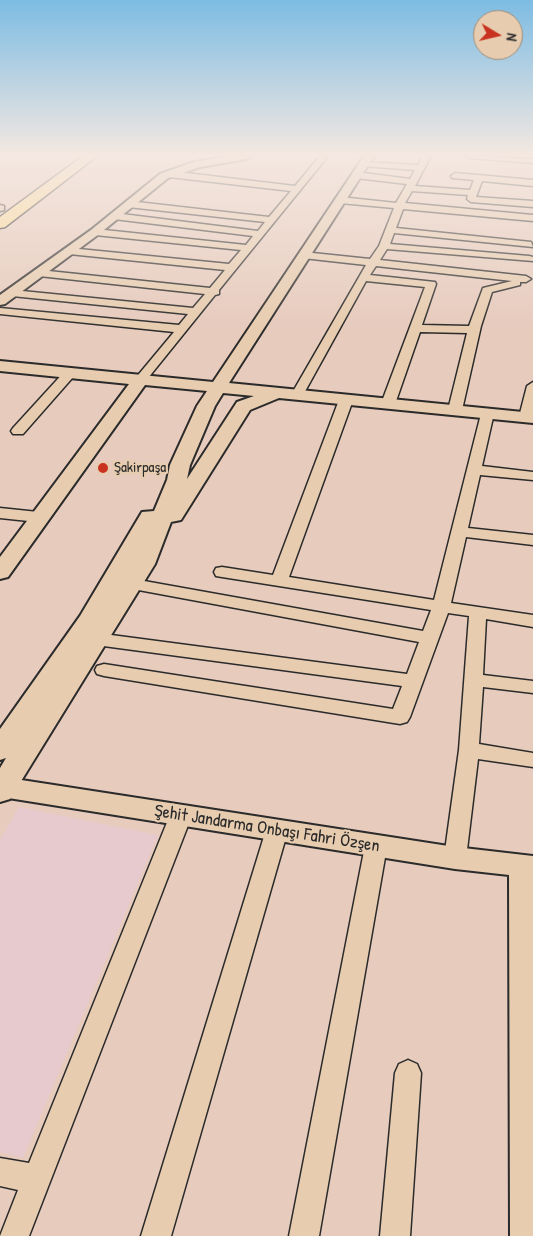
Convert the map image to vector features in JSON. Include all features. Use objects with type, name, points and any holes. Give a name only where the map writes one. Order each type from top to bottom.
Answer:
[{"type":"highway","points":[[0,224],[14,214]]},
{"type":"main road","points":[[0,750],[91,618],[146,524],[182,430],[328,214]]},
{"type":"main road","points":[[144,564],[211,386],[331,214]]},
{"type":"main road","points":[[0,366],[530,418]]},
{"type":"main road","points":[[0,572],[140,380]]},
{"type":"main road","points":[[1,789],[133,584],[243,406],[258,399],[289,394]]},
{"type":"street","points":[[0,301],[95,232],[117,214]]},
{"type":"street","points":[[215,214],[272,220]]},
{"type":"street","points":[[140,380],[215,292],[277,214]]},
{"type":"street","points":[[289,394],[384,246],[391,230],[401,218],[400,214]]},
{"type":"street","points":[[485,214],[533,218]]},
{"type":"street","points":[[114,216],[262,234]]},
{"type":"street","points":[[391,230],[532,241],[528,280]]},
{"type":"street","points":[[95,232],[250,248]]},
{"type":"street","points":[[384,246],[529,259]]},
{"type":"street","points":[[69,251],[234,268]]},
{"type":"street","points":[[303,255],[528,280]]},
{"type":"street","points":[[39,273],[215,292]]},
{"type":"street","points":[[363,278],[432,284],[388,404]]},
{"type":"street","points":[[454,410],[474,330],[487,290],[528,280]]},
{"type":"street","points":[[12,293],[197,312]]},
{"type":"street","points":[[0,311],[183,328]]},
{"type":"street","points":[[415,328],[474,330]]},
{"type":"street","points":[[18,431],[70,373]]},
{"type":"street","points":[[530,418],[533,386]]},
{"type":"street","points":[[279,581],[346,400]]},
{"type":"street","points":[[104,670],[400,717],[442,608],[487,413]]},
{"type":"street","points":[[474,470],[533,476]]},
{"type":"street","points":[[0,513],[37,519]]},
{"type":"street","points":[[0,525],[37,519]]},
{"type":"street","points":[[459,532],[533,540]]},
{"type":"street","points":[[222,572],[478,614],[533,621]]},
{"type":"street","points":[[133,584],[430,638]]},
{"type":"street","points":[[455,858],[469,750],[478,614]]},
{"type":"street","points":[[96,639],[414,681]]},
{"type":"street","points":[[475,680],[533,687]]},
{"type":"street","points":[[469,750],[533,760]]},
{"type":"street","name":"Şehit Jandarma Onbaşı Fahri Özşen","points":[[1,789],[455,858],[528,867]]},
{"type":"street","points":[[14,1236],[181,815]]},
{"type":"street","points":[[156,1236],[277,830]]},
{"type":"street","points":[[304,1236],[376,846]]},
{"type":"street","points":[[528,867],[530,1148],[528,1236]]},
{"type":"street","points":[[395,1236],[408,1073]]},
{"type":"street","points":[[0,1172],[36,1179]]},
{"type":"shaded area","points":[[19,807],[158,835],[23,1158],[0,1152],[0,840]]},
{"type":"place","name":"Şakirpaşa","points":[[103,468]]}]
